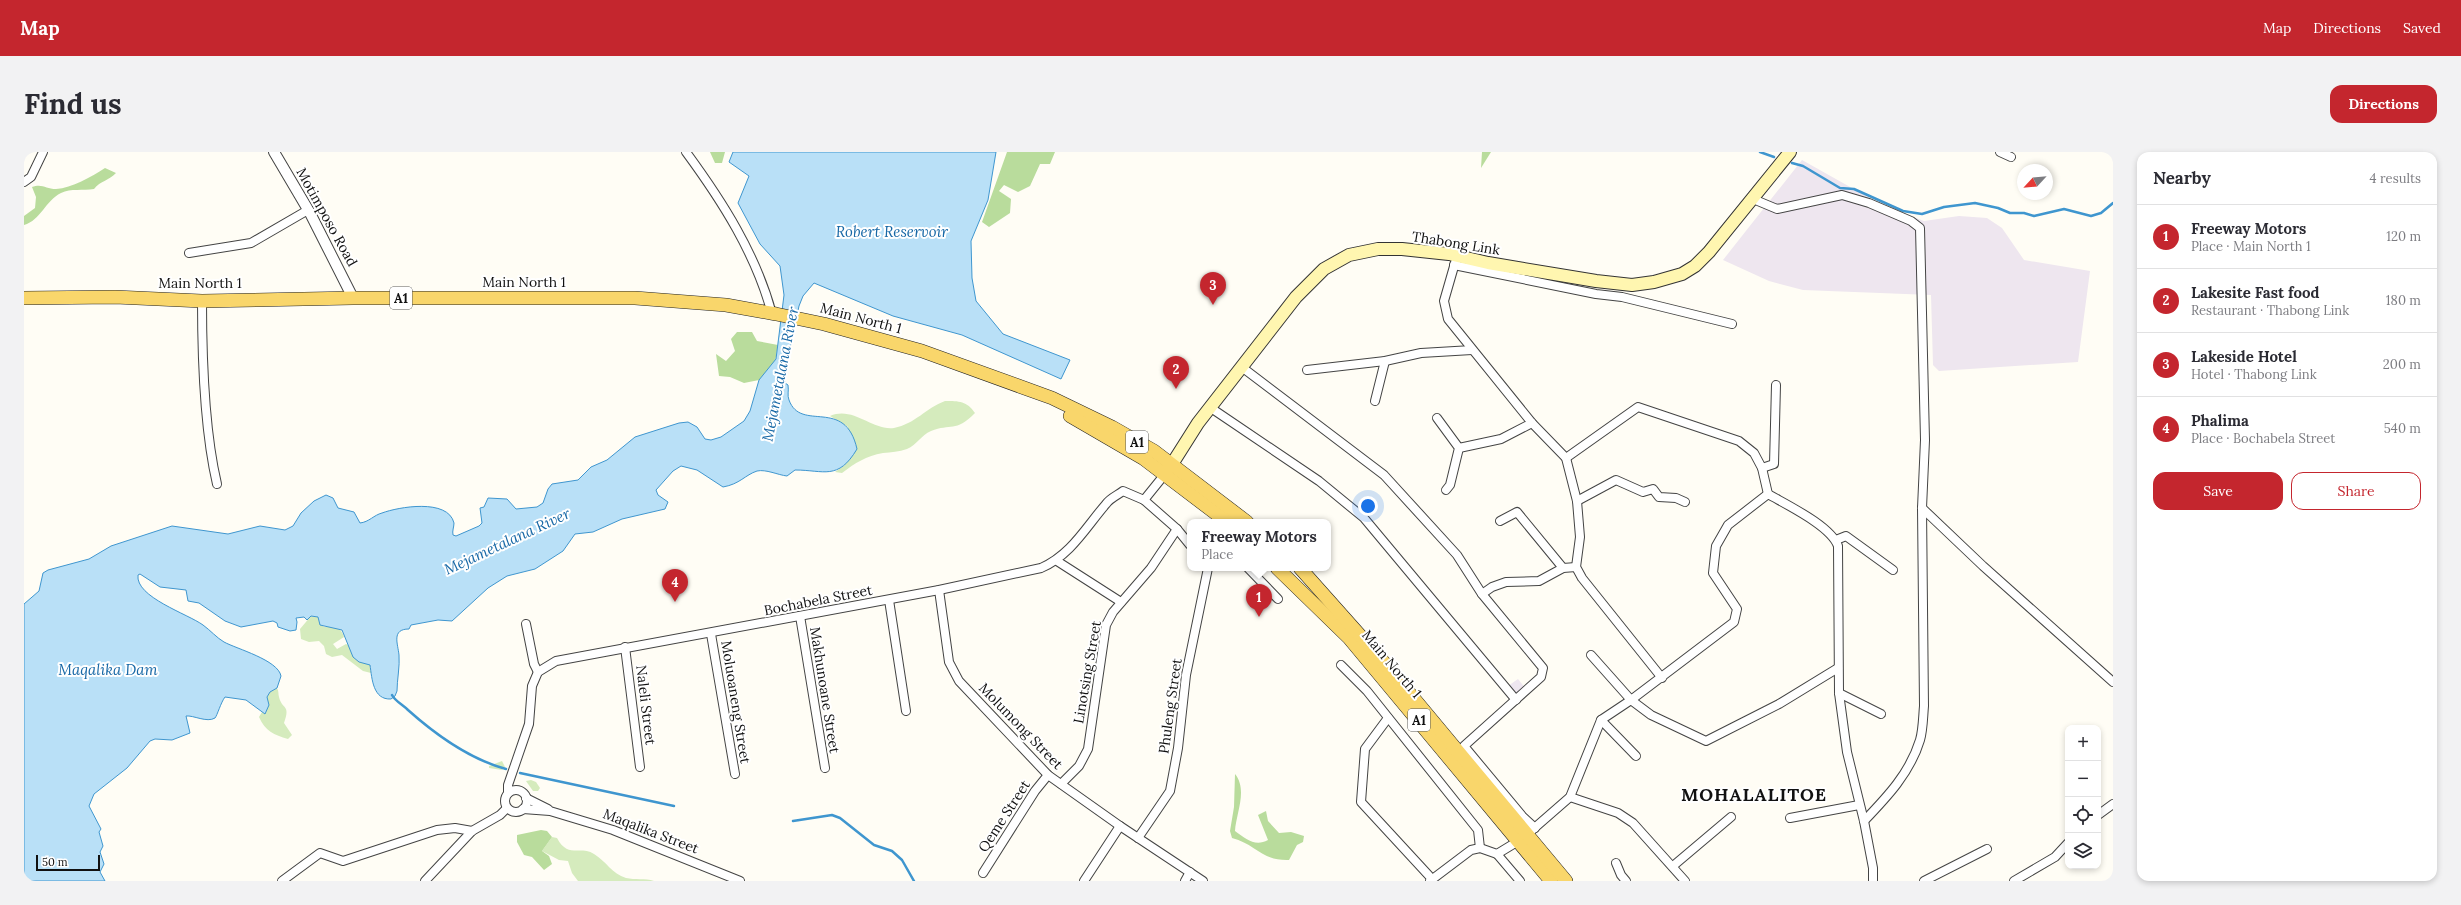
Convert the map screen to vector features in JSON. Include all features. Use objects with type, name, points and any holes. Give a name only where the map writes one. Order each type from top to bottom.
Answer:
[{"type":"main road","name":"Thabong Link","points":[[1168,470],[1211,408],[1296,297],[1324,269],[1336,261],[1366,250],[1402,249],[1455,260],[1596,282],[1632,285],[1654,282],[1682,274],[1695,266],[1753,199],[1790,152]]},
{"type":"main road","name":"Main North 1","points":[[24,298],[115,297],[202,300],[353,298],[635,298],[726,305],[805,320],[922,351],[1052,398],[1112,428],[1154,452],[1168,470],[1224,519]]},
{"type":"main road","name":"Main North 1","points":[[1168,470],[1242,519]]},
{"type":"main road","name":"Main North 1","points":[[1280,571],[1349,638],[1527,834],[1551,881]]},
{"type":"main road","name":"Main North 1","points":[[1303,571],[1381,659],[1566,881]]},
{"type":"street","points":[[24,182],[31,177],[43,152]]},
{"type":"street","name":"Motimposo Road","points":[[274,152],[349,285],[353,298]]},
{"type":"street","points":[[686,152],[736,227],[764,287],[774,314]]},
{"type":"street","points":[[2000,152],[2011,157]]},
{"type":"street","points":[[1753,199],[1777,209],[1842,195],[1869,203],[1911,221],[1920,228],[1925,440],[1922,508],[1924,706],[1920,739],[1908,768],[1888,797],[1864,821]]},
{"type":"street","points":[[189,253],[251,243],[308,210]]},
{"type":"street","points":[[1662,678],[1582,578],[1576,567],[1580,537],[1577,501],[1566,458],[1532,423],[1472,350],[1448,319],[1444,301],[1455,260],[1596,294],[1622,297],[1732,324]]},
{"type":"street","points":[[202,300],[205,388],[213,469],[217,484]]},
{"type":"street","points":[[1307,370],[1385,361],[1421,353],[1472,350]]},
{"type":"street","points":[[1375,401],[1385,361]]},
{"type":"street","points":[[1242,368],[1384,475],[1457,555],[1482,594],[1543,668],[1541,677],[1464,746],[1523,816],[1527,834]]},
{"type":"street","points":[[1762,468],[1774,464],[1776,385]]},
{"type":"street","points":[[1566,458],[1638,407],[1739,440],[1754,453],[1762,468],[1768,494],[1826,530],[1836,540],[1839,575],[1839,693],[1847,752],[1864,821],[1873,881]]},
{"type":"street","points":[[1211,408],[1319,481],[1364,518],[1516,700]]},
{"type":"street","points":[[1437,418],[1459,448],[1450,485],[1446,490]]},
{"type":"street","points":[[1459,448],[1501,439],[1532,423]]},
{"type":"street","points":[[1168,470],[1144,500],[1177,529],[1187,541]]},
{"type":"street","points":[[1577,501],[1616,480],[1643,492],[1653,489],[1659,497],[1676,498],[1685,502]]},
{"type":"street","name":"Bochabela Street","points":[[538,672],[556,660],[625,647],[711,634],[939,590],[1041,568],[1057,561],[1090,527],[1107,502],[1123,491],[1144,500]]},
{"type":"street","points":[[1497,854],[1527,834],[1570,797],[1601,720],[1662,678],[1734,622],[1737,609],[1713,573],[1716,546],[1728,525],[1768,494]]},
{"type":"street","points":[[1922,508],[1983,566],[2113,682]]},
{"type":"street","points":[[1500,521],[1517,512],[1563,568]]},
{"type":"street","points":[[1177,529],[1187,534]]},
{"type":"street","name":"Linotsing Street","points":[[1061,784],[1086,757],[1106,625],[1121,602],[1151,568],[1177,529]]},
{"type":"street","points":[[1836,540],[1846,536],[1893,570]]},
{"type":"street","points":[[1057,561],[1121,602]]},
{"type":"street","points":[[1482,594],[1492,587],[1506,582],[1539,581],[1563,568],[1576,567]]},
{"type":"street","name":"Phuleng Street","points":[[1138,838],[1170,791],[1178,748],[1186,675],[1207,571]]},
{"type":"street","points":[[1251,571],[1278,598]]},
{"type":"street","name":"Molumong Street","points":[[939,590],[953,672],[1048,775],[1120,826],[1203,881]]},
{"type":"street","points":[[889,600],[906,711]]},
{"type":"street","name":"Makhunoane Street","points":[[800,616],[825,768]]},
{"type":"street","points":[[513,773],[520,790],[526,798],[526,804],[523,809],[513,812],[507,808],[504,802],[508,793],[513,773],[529,724],[532,686],[538,672],[534,664],[526,624]]},
{"type":"street","name":"Moluoaneng Street","points":[[711,634],[735,774]]},
{"type":"street","name":"Naleli Street","points":[[625,647],[640,766]]},
{"type":"street","points":[[1591,655],[1630,700],[1651,715],[1706,741],[1779,704],[1838,668]]},
{"type":"street","points":[[1341,665],[1367,691],[1478,830],[1480,848]]},
{"type":"street","points":[[1839,693],[1881,714]]},
{"type":"street","points":[[1388,718],[1365,749],[1361,802],[1431,880],[1470,850],[1480,848],[1497,854],[1520,881]]},
{"type":"street","points":[[1601,720],[1636,756]]},
{"type":"street","name":"Qeme Street","points":[[983,873],[1035,791],[1048,775]]},
{"type":"street","points":[[508,793],[514,790],[520,790]]},
{"type":"street","points":[[1570,797],[1618,813],[1633,823],[1685,881]]},
{"type":"street","name":"Maqalika Street","points":[[526,798],[550,811],[646,841],[740,881]]},
{"type":"street","points":[[2101,813],[2113,804]]},
{"type":"street","points":[[1790,818],[1859,805]]},
{"type":"street","points":[[425,881],[472,830],[500,815],[507,808]]},
{"type":"street","name":"Maqalika Street","points":[[523,809],[550,811]]},
{"type":"street","points":[[1673,866],[1731,817]]},
{"type":"street","points":[[1084,881],[1120,826]]},
{"type":"street","points":[[282,881],[320,853],[343,861],[384,846],[437,830],[455,828],[472,830]]},
{"type":"street","points":[[2014,881],[2056,857],[2065,846]]},
{"type":"street","points":[[1924,881],[1987,849]]},
{"type":"street","points":[[1616,863],[1621,875],[1626,881]]},
{"type":"street","points":[[1185,881],[1190,872]]},
{"type":"shaded area","points":[[1802,160],[1884,206],[1924,221],[1959,216],[1987,218],[2002,228],[2024,260],[2090,271],[2078,362],[1939,371],[1933,365],[1931,295],[1803,290],[1769,281],[1723,260]]},
{"type":"shaded area","points":[[1518,679],[1526,689],[1516,696],[1508,686]]},
{"type":"green space","points":[[710,152],[725,152],[722,163],[715,163]]},
{"type":"green space","points":[[1007,152],[1055,152],[1050,164],[1040,164],[1030,186],[1018,192],[1004,185],[999,191],[1011,199],[1010,213],[989,227],[982,222]]},
{"type":"green space","points":[[1482,152],[1491,152],[1481,168]]},
{"type":"green space","points":[[105,168],[116,173],[94,189],[65,191],[61,193],[51,201],[35,219],[24,225],[24,216],[35,208],[36,197],[32,187],[41,186],[56,189],[68,187]]},
{"type":"green space","points":[[737,332],[752,332],[757,341],[778,345],[775,362],[759,380],[744,383],[730,377],[719,376],[716,354],[726,361],[735,351],[731,339]]},
{"type":"green space","points":[[945,401],[962,402],[969,406],[975,413],[958,425],[931,431],[907,449],[871,456],[856,463],[842,473],[835,472],[845,465],[848,427],[830,416],[847,414],[878,426],[894,428],[914,420]]},
{"type":"green space","points":[[311,616],[318,617],[320,625],[325,627],[331,626],[339,629],[344,637],[333,644],[337,649],[346,644],[350,646],[353,657],[370,665],[371,673],[363,671],[342,655],[332,657],[326,654],[324,646],[319,641],[309,642],[301,639],[300,629]]},
{"type":"green space","points":[[277,688],[280,701],[287,713],[284,723],[292,735],[288,739],[270,732],[261,722],[259,717],[262,712],[265,713],[267,697],[270,692]]},
{"type":"green space","points":[[502,761],[505,767],[502,770],[489,768],[489,766]]},
{"type":"green space","points":[[1235,774],[1239,780],[1241,794],[1235,831],[1251,841],[1259,843],[1268,840],[1258,815],[1266,811],[1268,821],[1279,833],[1291,832],[1304,836],[1303,842],[1297,845],[1289,860],[1272,858],[1247,844],[1232,838],[1230,831],[1234,807]]},
{"type":"green space","points":[[531,780],[536,782],[540,788],[538,791],[533,791],[526,781]]},
{"type":"green space","points":[[541,830],[547,831],[552,837],[542,851],[549,856],[552,864],[544,870],[532,857],[524,855],[517,842],[517,835]]},
{"type":"green space","points":[[552,837],[557,838],[565,848],[594,854],[621,876],[629,879],[654,881],[578,881],[572,873],[568,861],[559,860],[542,851]]},
{"type":"water","name":"Maqalika Dam","points":[[733,152],[996,152],[988,200],[971,241],[972,278],[976,301],[1003,334],[1070,360],[1061,379],[962,335],[893,316],[814,283],[803,296],[799,306],[787,362],[785,383],[788,385],[789,400],[795,409],[803,414],[833,419],[843,424],[851,433],[857,449],[843,466],[830,472],[795,470],[787,476],[757,471],[734,484],[723,487],[697,470],[681,466],[673,471],[656,490],[658,495],[668,502],[665,509],[622,519],[593,532],[575,534],[563,551],[535,569],[507,576],[488,588],[452,621],[438,620],[411,625],[409,629],[400,632],[397,638],[399,659],[397,691],[395,696],[391,699],[380,696],[374,688],[370,665],[359,662],[353,657],[342,630],[320,625],[318,617],[311,616],[307,620],[304,617],[296,618],[296,630],[290,631],[278,627],[277,623],[273,621],[241,627],[225,621],[199,603],[188,601],[186,590],[160,587],[140,574],[138,575],[139,583],[153,598],[203,625],[224,642],[273,665],[281,676],[277,688],[270,692],[267,697],[269,705],[265,714],[246,700],[225,697],[215,718],[208,720],[186,716],[190,733],[172,740],[155,739],[150,741],[127,768],[94,794],[89,806],[101,829],[99,832],[103,846],[100,852],[104,864],[100,872],[105,881],[24,881],[24,604],[39,591],[43,573],[48,570],[89,559],[111,546],[172,526],[228,534],[260,526],[285,530],[293,526],[301,513],[314,501],[326,495],[333,498],[338,508],[354,512],[360,523],[389,511],[410,507],[433,507],[450,515],[454,523],[453,535],[456,536],[479,526],[482,523],[480,508],[484,507],[488,498],[507,499],[516,509],[537,507],[543,503],[548,489],[552,484],[578,480],[591,467],[607,460],[635,437],[679,423],[688,422],[697,427],[705,439],[711,440],[721,437],[744,421],[750,411],[759,380],[776,359],[784,295],[780,266],[760,244],[738,203],[749,176],[729,162]]},
{"type":"waterway","points":[[1760,152],[1774,157]]},
{"type":"waterway","points":[[1792,163],[1803,166],[1840,188],[1854,189],[1903,211],[1922,214],[1944,207],[1975,203],[1998,208],[2010,213],[2024,213],[2034,216],[2064,209],[2091,216],[2101,213],[2113,203]]},
{"type":"waterway","points":[[392,695],[419,719],[466,753],[492,765],[506,769]]},
{"type":"waterway","points":[[520,773],[674,806]]},
{"type":"waterway","points":[[793,821],[832,815],[840,818],[874,845],[892,851],[902,860],[914,881]]},
{"type":"place","name":"Lakeside Hotel","points":[[1213,305]]},
{"type":"place","name":"Lakesite Fast food","points":[[1176,389]]},
{"type":"place","name":"Phalima","points":[[675,602]]},
{"type":"place","name":"Freeway Motors","points":[[1259,617]]},
{"type":"district","name":"MOHALALITOE","points":[[1754,794]]},
{"type":"water label","name":"Robert Reservoir","points":[[892,231]]},
{"type":"water label","name":"Mejametalana River","points":[[780,374]]},
{"type":"water label","name":"Mejametalana River","points":[[507,541]]}]
